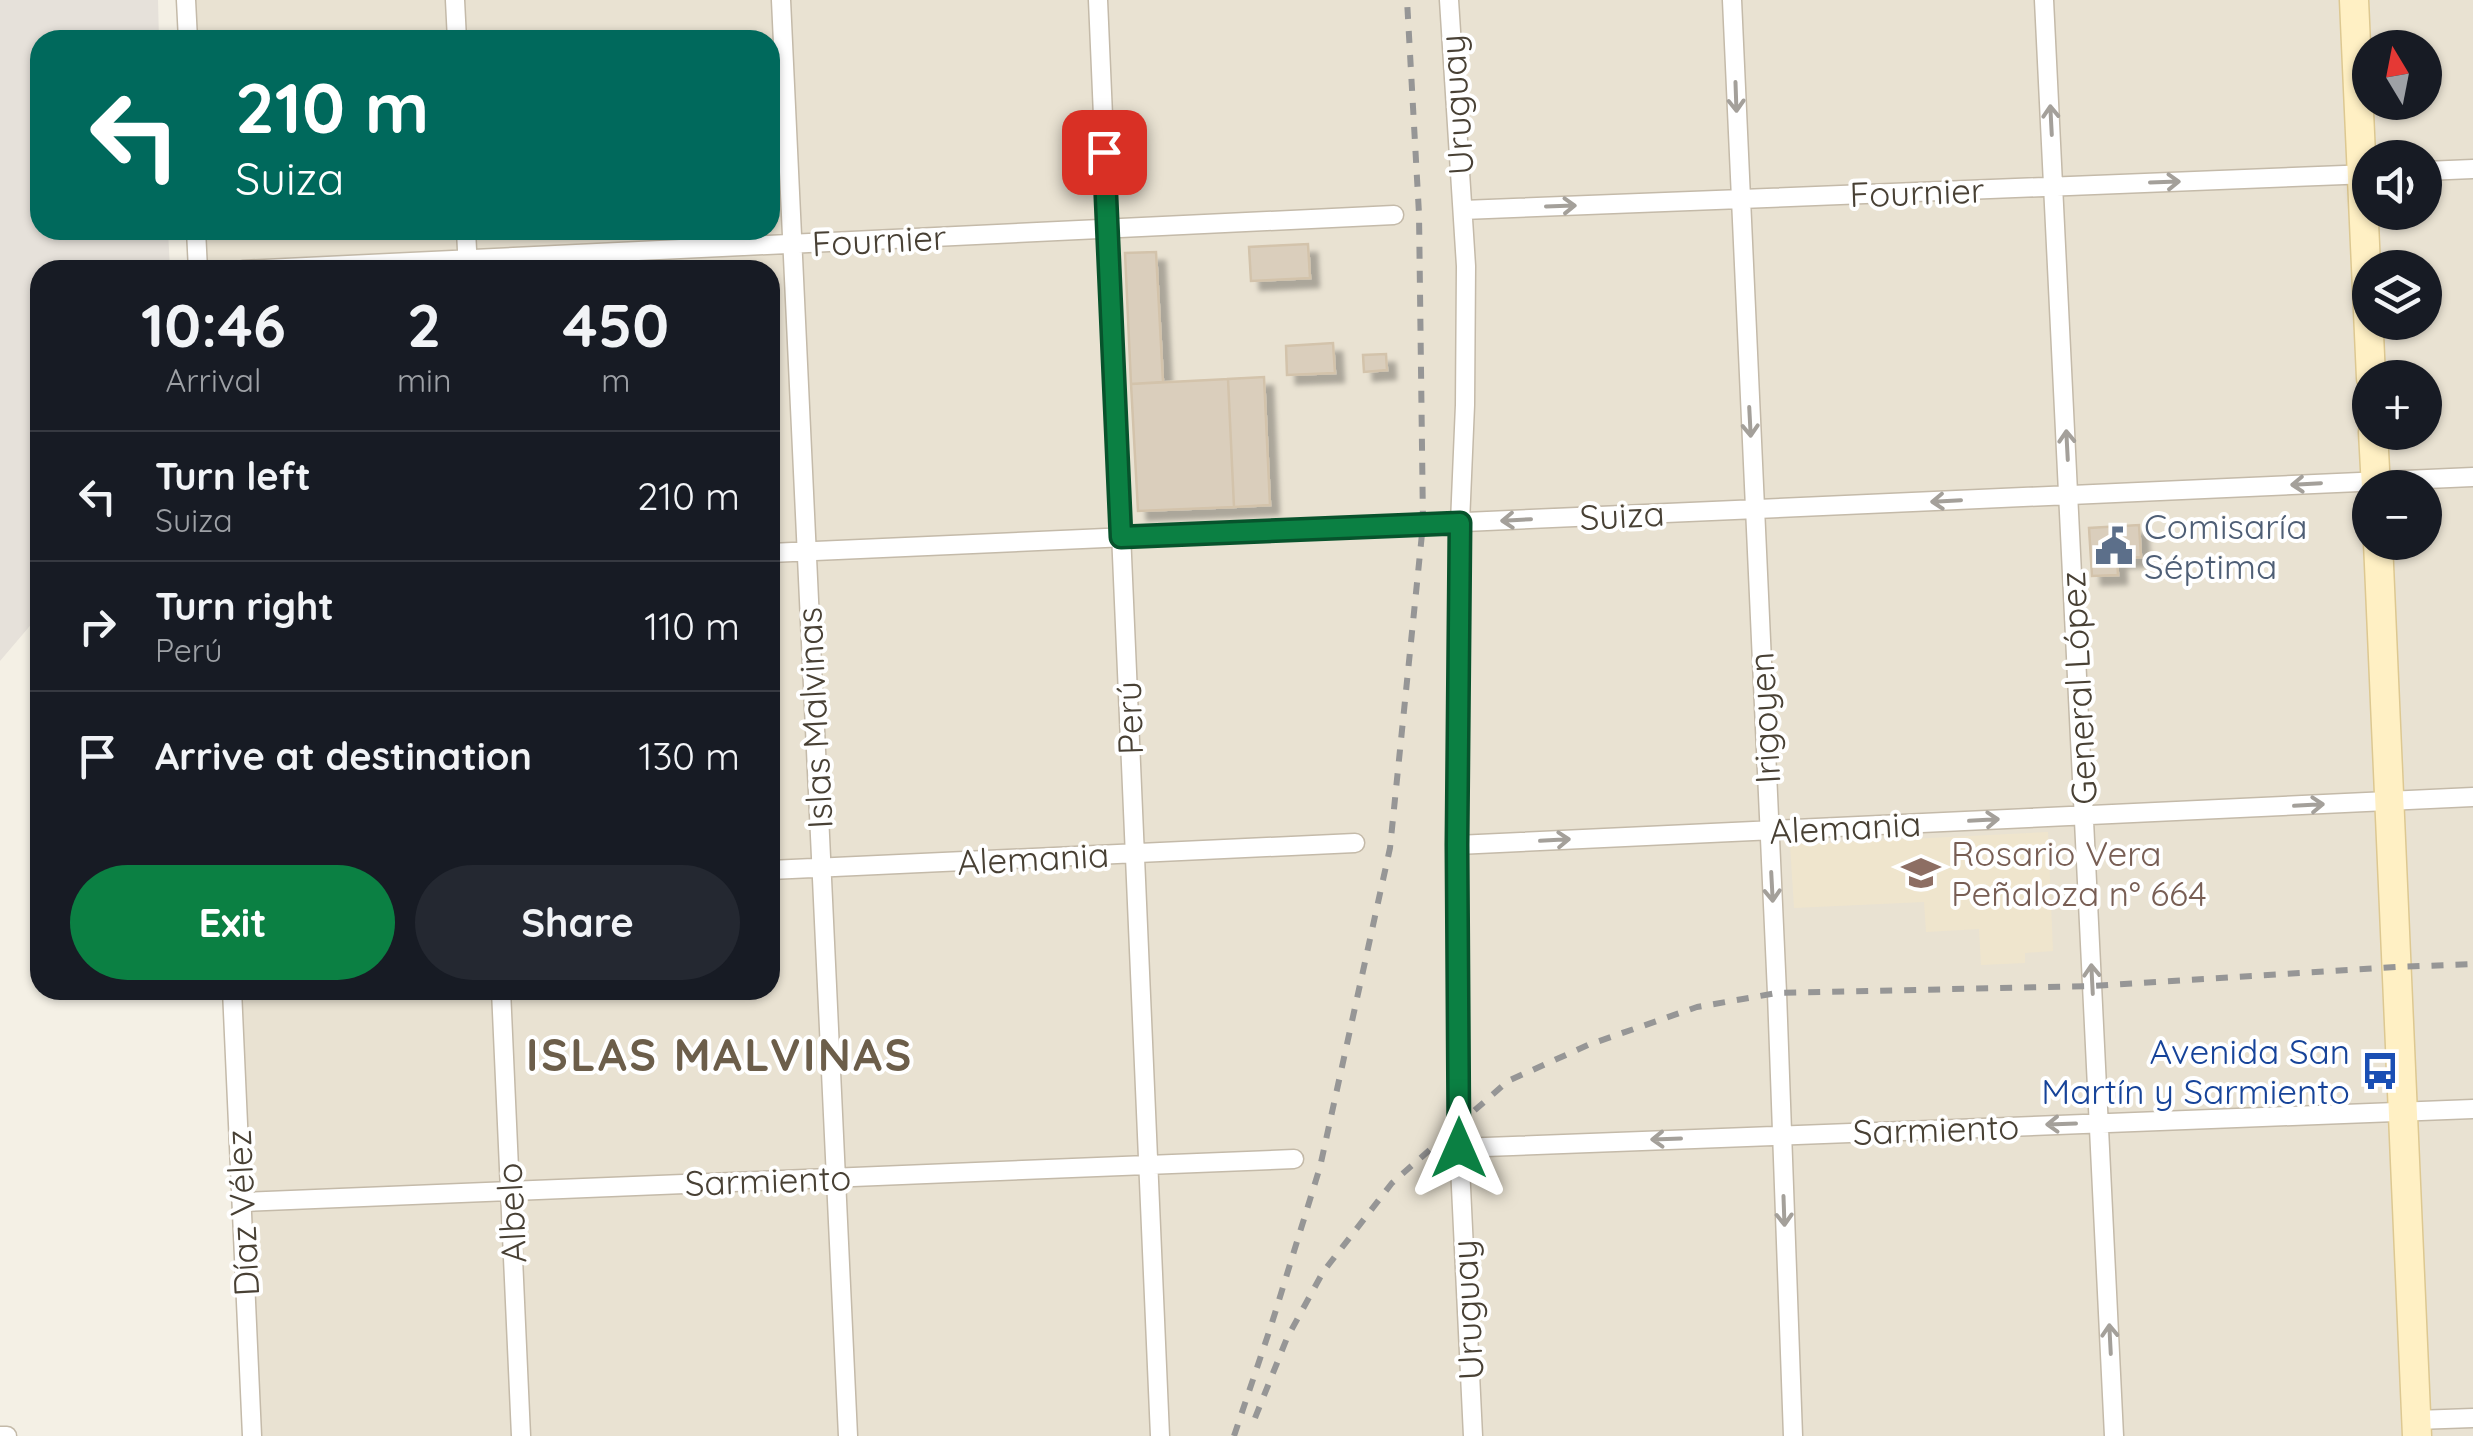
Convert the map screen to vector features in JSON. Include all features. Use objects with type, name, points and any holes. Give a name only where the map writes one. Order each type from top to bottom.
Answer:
[{"type":"main road","points":[[2354,0],[2364,140]]},
{"type":"main road","points":[[2367,230],[2371,360]]},
{"type":"main road","points":[[2379,560],[2417,1428]]},
{"type":"street","points":[[186,0],[188,30]]},
{"type":"street","points":[[455,0],[456,30]]},
{"type":"street","name":"Islas Malvinas","points":[[781,0],[848,1436]]},
{"type":"street","name":"Perú","points":[[1098,0],[1160,1436]]},
{"type":"street","name":"Uruguay","points":[[1449,0],[1466,266],[1457,845],[1459,1148],[1473,1436]]},
{"type":"street","name":"Irigoyen","points":[[1732,0],[1793,1436]]},
{"type":"street","name":"General López","points":[[2044,0],[2114,1436]]},
{"type":"street","points":[[2442,170],[2473,169]]},
{"type":"street","name":"Fournier","points":[[1464,210],[2352,175]]},
{"type":"street","name":"Fournier","points":[[545,260],[1394,215]]},
{"type":"street","name":"Suiza","points":[[2442,479],[2473,477]]},
{"type":"street","name":"Suiza","points":[[780,552],[2352,485]]},
{"type":"street","name":"Alemania","points":[[1457,845],[2473,797]]},
{"type":"street","name":"Alemania","points":[[780,870],[1355,843]]},
{"type":"street","name":"Díaz Vélez","points":[[232,1000],[252,1436]]},
{"type":"street","name":"Albelo","points":[[501,1000],[521,1436]]},
{"type":"street","name":"Sarmiento","points":[[1459,1148],[2473,1110]]},
{"type":"street","name":"Sarmiento","points":[[242,1202],[1294,1159]]},
{"type":"street","points":[[2417,1428],[2473,1418]]},
{"type":"shaded area","points":[[0,0],[158,0],[159,30],[30,30],[30,240],[168,240],[170,260],[30,260],[30,626],[0,661]]},
{"type":"shaded area","points":[[186,0],[2473,0],[2473,1436],[252,1436],[232,1000],[780,1000],[780,260],[198,260],[196,240],[780,240],[780,30],[188,30]]},
{"type":"shaded area","name":"Rosario Vera Peñaloza n° 664","points":[[2048,832],[2053,951],[2025,953],[2025,963],[1981,965],[1979,929],[1926,932],[1924,902],[1794,908],[1790,845]]},
{"type":"building","points":[[1308,244],[1310,278],[1251,281],[1249,247]]},
{"type":"building","points":[[1156,252],[1163,382],[1131,384],[1125,253]]},
{"type":"building","points":[[1333,343],[1335,373],[1287,375],[1286,346]]},
{"type":"building","points":[[1386,354],[1387,370],[1364,372],[1363,355]]},
{"type":"building","points":[[1264,377],[1270,505],[1234,507],[1228,379]]},
{"type":"building","points":[[1228,379],[1234,507],[1138,511],[1131,384]]},
{"type":"building","points":[[2139,525],[2141,557],[2117,559],[2118,575],[2092,576],[2089,528]]},
{"type":"railway","points":[[1234,1436],[1320,1167],[1390,848],[1423,524],[1419,214],[1407,0]]},
{"type":"railway","points":[[1255,1418],[1287,1338],[1323,1272],[1392,1183],[1508,1081],[1588,1045],[1697,1007],[1777,993],[2093,986],[2473,964]]},
{"type":"place","name":"Comisaría Séptima","points":[[2114,546]]},
{"type":"place","name":"Rosario Vera Peñaloza n° 664","points":[[1921,873]]},
{"type":"place","name":"Avenida San Martín y Sarmiento","points":[[2380,1071]]},
{"type":"district","name":"ISLAS MALVINAS","points":[[720,1054]]},
{"type":"route","points":[[1104,152],[1121,537],[1460,523],[1459,1148]]}]
